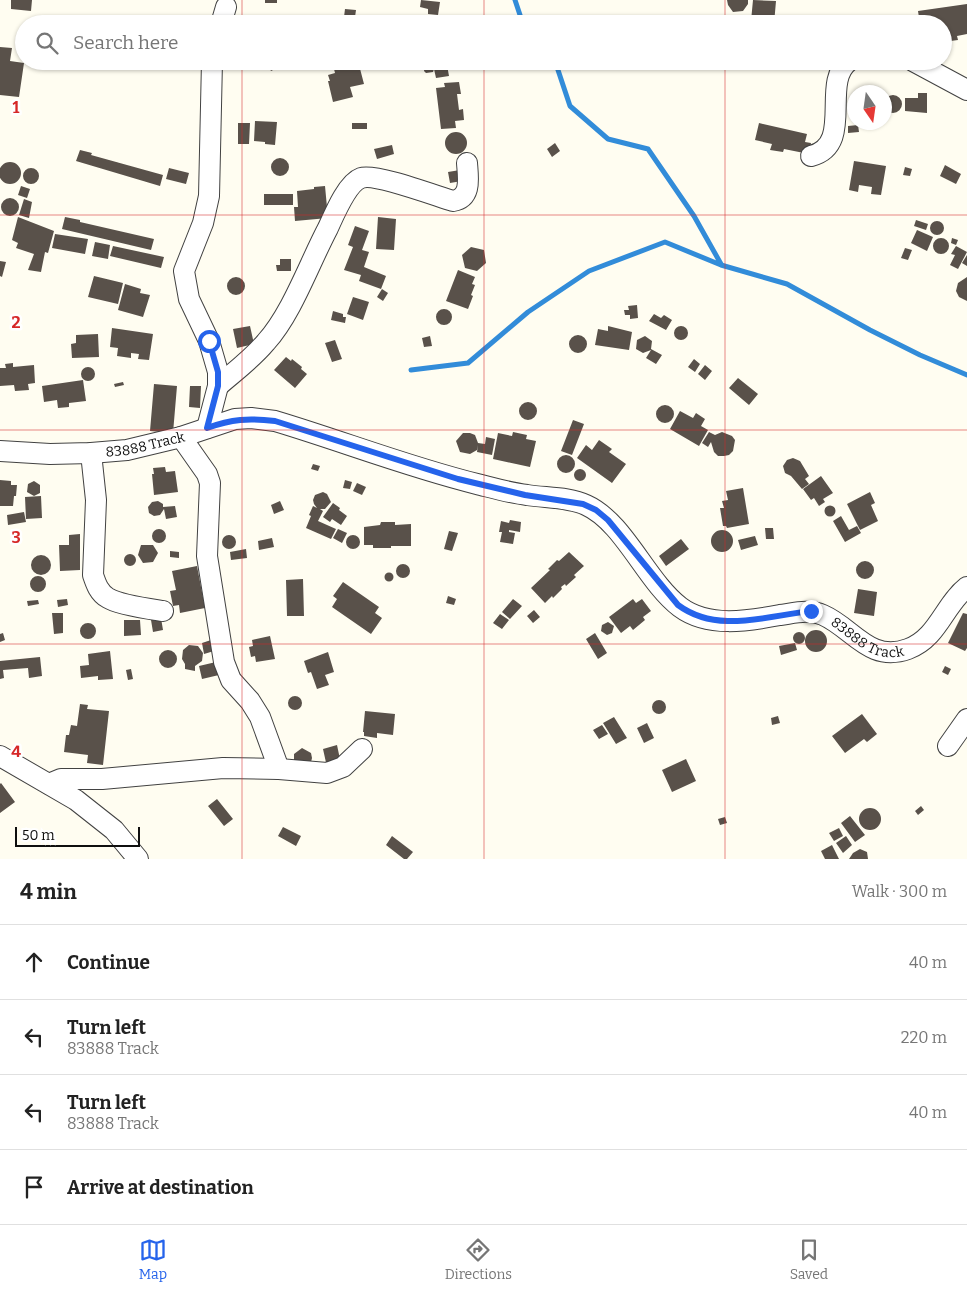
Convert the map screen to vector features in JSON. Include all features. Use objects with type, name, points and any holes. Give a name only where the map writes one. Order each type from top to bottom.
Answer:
[{"type":"street","points":[[207,428],[218,386],[218,372],[215,357],[189,299],[184,270],[203,223],[209,196],[212,70]]},
{"type":"street","points":[[811,156],[823,151],[829,145],[833,136],[838,81],[842,70]]},
{"type":"street","points":[[930,70],[967,90]]},
{"type":"street","points":[[218,386],[267,342],[290,306],[344,196],[354,182],[360,178],[368,177],[453,201],[465,195],[468,189],[467,163]]},
{"type":"street","name":"83888 Track","points":[[0,451],[50,454],[127,450],[181,437],[235,419],[251,418],[275,421],[458,479],[525,495],[583,504],[596,510],[608,520],[678,605],[688,612],[717,622],[811,611],[840,625],[860,642],[879,651],[893,652],[907,649],[930,635],[960,593],[967,587]]},
{"type":"street","points":[[181,437],[207,474],[210,483],[207,516],[207,556],[224,662],[231,680],[250,701],[260,717],[279,768]]},
{"type":"street","points":[[91,453],[96,500],[93,575],[96,584],[100,592],[108,599],[164,611]]},
{"type":"street","points":[[948,746],[967,720]]},
{"type":"street","points":[[49,784],[61,779],[102,779],[223,768],[279,768],[327,773],[343,766],[362,749]]},
{"type":"street","points":[[0,756],[76,800],[114,830],[138,859]]},
{"type":"building","points":[[11,0],[32,0],[31,11],[11,9]]},
{"type":"building","points":[[265,0],[277,0],[277,3],[265,3]]},
{"type":"building","points":[[421,0],[440,2],[438,15],[428,14],[428,9],[420,7]]},
{"type":"building","points":[[727,0],[748,0],[748,4],[743,11],[733,12]]},
{"type":"building","points":[[753,0],[776,1],[775,15],[752,15]]},
{"type":"building","points":[[967,4],[967,34],[957,36],[958,40],[952,41],[952,15],[919,15],[918,11]]},
{"type":"building","points":[[345,9],[356,10],[355,15],[344,15]]},
{"type":"building","points":[[0,47],[12,48],[10,61],[15,62],[15,70],[23,70],[19,97],[0,95]]},
{"type":"building","points":[[334,70],[360,70],[364,84],[350,87],[353,97],[333,102],[328,75],[335,73]]},
{"type":"building","points":[[434,70],[433,72],[426,73],[424,71]]},
{"type":"building","points":[[434,70],[448,70],[449,76],[436,78]]},
{"type":"building","points":[[459,82],[461,94],[457,94],[459,110],[463,109],[464,120],[455,121],[456,128],[441,129],[436,88],[445,87],[444,83]]},
{"type":"building","points":[[918,93],[927,93],[927,113],[905,111],[905,98],[918,98]]},
{"type":"building","points":[[892,95],[896,96],[902,104],[899,110],[892,113]]},
{"type":"building","points":[[255,121],[277,122],[275,145],[254,141]]},
{"type":"building","points":[[238,123],[250,123],[249,144],[238,144]]},
{"type":"building","points":[[352,123],[367,123],[367,129],[352,129]]},
{"type":"building","points":[[759,123],[807,134],[805,142],[811,143],[809,154],[784,149],[783,152],[770,150],[772,144],[755,140]]},
{"type":"building","points":[[848,130],[859,130],[859,132],[848,133]]},
{"type":"building","points":[[456,132],[464,135],[467,143],[464,151],[456,154],[448,151],[445,143],[448,135]]},
{"type":"building","points":[[555,143],[560,151],[552,157],[547,149]]},
{"type":"building","points":[[392,145],[394,154],[377,159],[374,149]]},
{"type":"building","points":[[80,150],[92,153],[91,155],[163,175],[160,186],[76,161]]},
{"type":"building","points":[[276,158],[284,158],[289,163],[287,174],[276,176],[271,171],[271,163]]},
{"type":"building","points":[[854,161],[886,166],[881,195],[871,194],[872,187],[859,185],[858,192],[849,190]]},
{"type":"building","points":[[10,162],[18,165],[21,173],[18,181],[10,184],[2,181],[-1,173],[2,165]]},
{"type":"building","points":[[945,165],[961,174],[956,184],[940,176]]},
{"type":"building","points":[[905,167],[912,169],[910,176],[903,175]]},
{"type":"building","points":[[31,168],[39,176],[31,184],[23,176]]},
{"type":"building","points":[[169,168],[189,173],[186,184],[166,179]]},
{"type":"building","points":[[460,170],[462,181],[450,183],[448,172]]},
{"type":"building","points":[[21,186],[30,189],[27,198],[18,195]]},
{"type":"building","points":[[325,186],[328,218],[295,221],[294,207],[298,207],[297,191]]},
{"type":"building","points":[[264,194],[293,194],[293,205],[264,205]]},
{"type":"building","points":[[10,198],[16,201],[19,207],[16,213],[10,216],[4,213],[1,207],[4,201]]},
{"type":"building","points":[[24,199],[32,202],[29,218],[19,215]]},
{"type":"building","points":[[18,217],[54,231],[48,253],[45,252],[41,272],[28,270],[34,254],[16,248],[18,243],[12,240]]},
{"type":"building","points":[[65,217],[154,239],[151,250],[62,229]]},
{"type":"building","points":[[378,217],[396,219],[394,250],[376,249]]},
{"type":"building","points":[[916,220],[928,224],[926,230],[914,226]]},
{"type":"building","points":[[937,221],[942,223],[944,228],[942,233],[937,235],[932,233],[930,228],[932,223]]},
{"type":"building","points":[[355,226],[369,231],[362,250],[369,252],[364,267],[386,276],[381,289],[359,281],[361,275],[344,270],[353,247],[348,245]]},
{"type":"building","points":[[917,230],[933,237],[927,251],[911,243]]},
{"type":"building","points":[[55,234],[88,239],[85,254],[52,248]]},
{"type":"building","points":[[941,238],[947,240],[949,246],[947,252],[941,254],[935,252],[933,246],[935,240]]},
{"type":"building","points":[[952,238],[958,240],[956,245],[951,243]]},
{"type":"building","points":[[95,242],[110,245],[108,259],[92,256]]},
{"type":"building","points":[[113,246],[164,257],[161,268],[110,256]]},
{"type":"building","points":[[956,246],[967,252],[958,269],[950,265],[955,255],[951,254]]},
{"type":"building","points":[[471,247],[484,250],[486,263],[477,271],[465,268],[462,255]]},
{"type":"building","points":[[905,248],[912,250],[908,260],[901,258]]},
{"type":"building","points":[[967,255],[967,266],[962,263]]},
{"type":"building","points":[[280,259],[291,259],[291,271],[277,271],[276,265],[280,265]]},
{"type":"building","points":[[0,261],[6,262],[2,277],[0,276]]},
{"type":"building","points":[[458,270],[475,277],[472,284],[475,285],[471,295],[473,296],[468,309],[446,301]]},
{"type":"building","points":[[94,276],[123,283],[118,304],[88,297]]},
{"type":"building","points":[[236,277],[242,280],[245,286],[242,292],[236,295],[230,292],[227,286],[230,280]]},
{"type":"building","points":[[967,277],[967,301],[959,297],[956,291],[958,283]]},
{"type":"building","points":[[125,284],[141,289],[140,293],[150,295],[143,317],[118,310]]},
{"type":"building","points":[[382,289],[388,293],[383,301],[377,297]]},
{"type":"building","points":[[353,297],[369,302],[363,320],[347,314]]},
{"type":"building","points":[[637,305],[638,318],[630,319],[630,315],[625,315],[624,310],[629,310],[628,306]]},
{"type":"building","points":[[441,309],[447,309],[452,314],[450,323],[441,325],[436,320],[436,314]]},
{"type":"building","points":[[333,311],[346,317],[345,323],[331,320]]},
{"type":"building","points":[[654,314],[661,318],[664,315],[672,320],[666,330],[649,321]]},
{"type":"building","points":[[250,326],[254,344],[237,348],[233,329]]},
{"type":"building","points":[[608,326],[632,332],[629,350],[595,345],[598,329],[608,331]]},
{"type":"building","points":[[681,326],[686,328],[688,333],[686,338],[681,340],[676,338],[674,333],[676,328]]},
{"type":"building","points":[[112,328],[153,334],[149,360],[138,359],[139,354],[131,353],[131,358],[117,356],[118,348],[110,347]]},
{"type":"building","points":[[98,334],[99,357],[72,358],[71,344],[76,343],[76,335]]},
{"type":"building","points":[[578,335],[584,338],[587,344],[584,350],[578,353],[572,350],[569,344],[572,338]]},
{"type":"building","points":[[430,336],[432,346],[424,347],[422,338]]},
{"type":"building","points":[[645,336],[652,341],[651,349],[662,355],[656,364],[646,358],[651,350],[643,353],[636,349],[637,340]]},
{"type":"building","points":[[335,340],[342,359],[332,362],[325,343]]},
{"type":"building","points":[[286,357],[302,367],[301,369],[307,374],[295,388],[274,370]]},
{"type":"building","points":[[694,359],[700,364],[695,372],[688,367]]},
{"type":"building","points":[[13,363],[13,367],[34,365],[35,383],[28,384],[29,390],[15,391],[14,385],[0,386],[0,368],[6,368],[5,364]]},
{"type":"building","points":[[705,365],[712,371],[705,380],[698,374]]},
{"type":"building","points":[[85,367],[91,367],[95,374],[91,381],[85,381],[81,377],[81,371]]},
{"type":"building","points":[[738,378],[758,394],[749,405],[729,388]]},
{"type":"building","points":[[83,380],[86,401],[69,403],[69,407],[58,408],[57,400],[44,402],[42,386]]},
{"type":"building","points":[[123,382],[124,385],[115,387],[114,384]]},
{"type":"building","points":[[154,384],[177,386],[173,433],[150,431]]},
{"type":"building","points":[[190,386],[201,386],[200,408],[189,407]]},
{"type":"building","points":[[528,402],[534,405],[537,411],[534,417],[528,420],[522,417],[519,411],[522,405]]},
{"type":"building","points":[[665,405],[673,410],[674,414],[669,422],[665,423],[657,418],[656,414],[661,406]]},
{"type":"building","points":[[680,411],[693,418],[696,413],[705,419],[701,426],[708,430],[699,446],[670,429]]},
{"type":"building","points":[[573,420],[584,424],[572,455],[561,451]]},
{"type":"building","points":[[513,432],[527,435],[526,439],[536,441],[530,467],[493,459],[498,433],[512,436]]},
{"type":"building","points":[[709,432],[715,435],[722,432],[732,436],[735,440],[733,451],[729,455],[718,456],[714,452],[711,442],[708,447],[702,443]]},
{"type":"building","points":[[463,433],[475,435],[478,443],[485,444],[486,437],[495,439],[492,455],[477,452],[478,445],[477,450],[470,454],[460,452],[456,441]]},
{"type":"building","points":[[599,440],[612,449],[609,452],[626,464],[612,483],[577,458],[586,445],[592,450]]},
{"type":"building","points":[[566,455],[572,458],[575,464],[572,470],[566,473],[560,470],[557,464],[560,458]]},
{"type":"building","points":[[793,458],[800,461],[809,476],[805,479],[809,484],[802,489],[791,476],[785,473],[783,466],[787,460]]},
{"type":"building","points":[[313,464],[320,466],[318,471],[311,469]]},
{"type":"building","points":[[165,467],[166,472],[175,471],[178,492],[154,495],[153,468]]},
{"type":"building","points":[[578,469],[582,469],[586,475],[582,481],[578,481],[574,477],[574,473]]},
{"type":"building","points":[[821,476],[833,493],[823,499],[825,502],[819,506],[814,498],[811,500],[803,489]]},
{"type":"building","points":[[0,480],[11,481],[11,485],[17,485],[13,506],[0,506]]},
{"type":"building","points":[[345,480],[352,482],[350,489],[343,488]]},
{"type":"building","points":[[34,481],[40,485],[40,493],[34,496],[27,492],[28,484]]},
{"type":"building","points":[[357,483],[366,487],[362,495],[353,491]]},
{"type":"building","points":[[743,488],[749,524],[727,528],[723,526],[720,508],[724,508],[722,501],[728,500],[726,491]]},
{"type":"building","points":[[323,492],[327,494],[331,502],[325,509],[320,509],[323,511],[318,521],[336,529],[331,539],[306,528],[313,506],[317,508],[313,500],[315,495]]},
{"type":"building","points":[[870,492],[875,503],[871,505],[878,521],[860,530],[847,504]]},
{"type":"building","points":[[41,496],[42,518],[26,519],[25,497]]},
{"type":"building","points":[[158,501],[163,504],[163,507],[175,506],[177,517],[166,519],[164,509],[160,515],[154,516],[149,513],[148,507],[152,502]]},
{"type":"building","points":[[280,501],[284,510],[274,514],[271,505]]},
{"type":"building","points":[[333,503],[347,516],[341,525],[332,519],[330,522],[323,517]]},
{"type":"building","points":[[830,505],[836,511],[830,517],[824,511]]},
{"type":"building","points":[[24,512],[26,522],[8,525],[7,515]]},
{"type":"building","points":[[841,516],[849,530],[857,526],[861,533],[845,542],[833,521]]},
{"type":"building","points":[[510,520],[521,522],[520,532],[509,530],[509,532],[515,533],[513,544],[500,542],[502,532],[499,532],[501,521],[509,523]]},
{"type":"building","points":[[381,522],[395,522],[395,525],[411,524],[411,546],[373,548],[373,545],[364,545],[364,527],[380,525]]},
{"type":"building","points":[[765,528],[773,528],[774,539],[766,539]]},
{"type":"building","points":[[159,529],[164,531],[166,536],[164,541],[159,543],[154,541],[152,536],[154,531]]},
{"type":"building","points":[[338,529],[347,533],[342,543],[333,538]]},
{"type":"building","points":[[718,530],[726,530],[733,537],[733,545],[726,552],[718,552],[711,545],[711,537]]},
{"type":"building","points":[[449,531],[458,533],[452,551],[444,549]]},
{"type":"building","points":[[80,534],[80,570],[60,571],[59,545],[69,545],[69,535]]},
{"type":"building","points":[[226,535],[232,535],[236,542],[232,549],[226,549],[222,545],[222,539]]},
{"type":"building","points":[[350,535],[356,535],[360,542],[356,549],[350,549],[346,545],[346,539]]},
{"type":"building","points":[[755,536],[758,545],[741,550],[738,540]]},
{"type":"building","points":[[272,538],[274,547],[259,550],[258,541]]},
{"type":"building","points":[[681,539],[689,549],[666,566],[659,556]]},
{"type":"building","points":[[141,545],[153,545],[158,553],[153,562],[143,563],[138,555]]},
{"type":"building","points":[[246,549],[247,558],[231,560],[230,552]]},
{"type":"building","points":[[170,551],[179,552],[179,558],[170,557]]},
{"type":"building","points":[[569,552],[584,566],[574,575],[576,577],[566,586],[565,584],[561,587],[562,589],[553,598],[552,596],[545,603],[531,588],[550,570],[548,569],[557,560],[559,561]]},
{"type":"building","points":[[130,554],[136,560],[130,566],[124,560]]},
{"type":"building","points":[[37,555],[45,555],[51,561],[51,569],[45,575],[37,575],[31,569],[31,561]]},
{"type":"building","points":[[865,561],[871,564],[874,570],[871,576],[865,579],[859,576],[856,570],[859,564]]},
{"type":"building","points":[[403,564],[408,566],[410,571],[408,576],[403,578],[398,576],[396,571],[398,566]]},
{"type":"building","points":[[197,566],[205,608],[180,613],[179,605],[173,606],[170,591],[176,590],[172,571]]},
{"type":"building","points":[[389,573],[393,577],[389,581],[385,577]]},
{"type":"building","points":[[35,576],[41,576],[46,581],[44,590],[35,592],[30,587],[30,581]]},
{"type":"building","points":[[303,579],[304,616],[287,616],[286,580]]},
{"type":"building","points":[[343,582],[379,607],[375,613],[382,618],[371,634],[332,607],[337,599],[333,596]]},
{"type":"building","points":[[858,589],[877,592],[874,616],[854,613]]},
{"type":"building","points":[[448,596],[456,599],[454,605],[446,603]]},
{"type":"building","points":[[67,599],[68,605],[58,607],[57,600]]},
{"type":"building","points":[[513,599],[522,606],[510,619],[502,612]]},
{"type":"building","points":[[633,599],[636,603],[642,599],[651,611],[643,617],[645,620],[633,630],[630,626],[621,633],[609,617]]},
{"type":"building","points":[[38,600],[39,604],[28,606],[27,601]]},
{"type":"building","points":[[534,610],[540,617],[533,623],[527,616]]},
{"type":"building","points":[[52,613],[63,613],[63,633],[54,634]]},
{"type":"building","points":[[963,613],[967,614],[967,648],[965,651],[948,643]]},
{"type":"building","points":[[500,614],[509,620],[502,629],[493,623]]},
{"type":"building","points":[[161,618],[163,630],[153,632],[151,620]]},
{"type":"building","points":[[124,620],[140,620],[141,635],[124,636]]},
{"type":"building","points":[[608,622],[614,626],[612,633],[607,635],[601,631],[602,625]]},
{"type":"building","points":[[85,623],[91,623],[96,628],[94,637],[85,639],[80,634],[80,628]]},
{"type":"building","points":[[816,630],[824,633],[827,641],[824,649],[816,652],[808,649],[805,641],[808,633]]},
{"type":"building","points":[[797,632],[801,632],[805,638],[801,644],[797,644],[793,640],[793,636]]},
{"type":"building","points":[[3,633],[5,640],[0,642],[0,634]]},
{"type":"building","points":[[595,633],[607,653],[598,659],[586,639]]},
{"type":"building","points":[[270,636],[275,659],[256,662],[255,656],[251,657],[249,647],[253,646],[252,640]]},
{"type":"building","points":[[211,640],[214,651],[204,654],[202,643]]},
{"type":"building","points":[[795,643],[797,650],[781,655],[779,646]]},
{"type":"building","points":[[189,645],[198,646],[203,653],[202,661],[195,666],[195,671],[185,669],[182,659],[183,650]]},
{"type":"building","points":[[168,650],[174,653],[177,659],[174,665],[168,668],[162,665],[159,659],[162,653]]},
{"type":"building","points":[[110,651],[113,679],[98,680],[98,676],[81,678],[80,666],[89,665],[88,654]]},
{"type":"building","points":[[328,652],[334,672],[325,675],[329,685],[317,689],[311,672],[308,673],[304,661]]},
{"type":"building","points":[[40,657],[42,676],[29,678],[28,668],[3,670],[4,678],[0,679],[0,661]]},
{"type":"building","points":[[216,662],[219,675],[202,679],[199,666]]},
{"type":"building","points":[[945,666],[951,669],[948,675],[942,672]]},
{"type":"building","points":[[131,669],[133,679],[128,680],[126,670]]},
{"type":"building","points":[[292,696],[298,696],[302,703],[298,710],[292,710],[288,706],[288,700]]},
{"type":"building","points":[[659,700],[664,702],[666,707],[664,712],[659,714],[654,712],[652,707],[654,702]]},
{"type":"building","points":[[80,704],[88,705],[87,709],[109,711],[103,765],[87,763],[88,755],[64,752],[66,735],[69,735],[71,725],[77,726]]},
{"type":"building","points":[[365,711],[395,714],[393,735],[377,733],[377,738],[364,736]]},
{"type":"building","points":[[862,714],[877,734],[867,742],[864,739],[845,753],[832,736]]},
{"type":"building","points":[[778,716],[780,723],[772,725],[771,718]]},
{"type":"building","points":[[614,717],[627,738],[616,744],[603,723]]},
{"type":"building","points":[[647,723],[654,738],[644,743],[637,728]]},
{"type":"building","points":[[602,725],[608,734],[599,739],[593,730]]},
{"type":"building","points":[[337,745],[341,764],[327,767],[323,749]]},
{"type":"building","points":[[302,748],[311,753],[311,762],[294,763],[294,754]]},
{"type":"building","points":[[686,759],[696,781],[672,792],[662,770]]},
{"type":"building","points":[[0,784],[15,802],[0,813]]},
{"type":"building","points":[[217,799],[233,819],[224,826],[208,806]]},
{"type":"building","points":[[921,806],[924,810],[918,815],[915,811]]},
{"type":"building","points":[[870,808],[878,811],[881,819],[878,827],[870,830],[862,827],[859,819],[862,811]]},
{"type":"building","points":[[850,816],[865,835],[855,842],[841,823]]},
{"type":"building","points":[[725,817],[727,823],[720,825],[718,819]]},
{"type":"building","points":[[283,827],[301,836],[296,846],[278,836]]},
{"type":"building","points":[[839,828],[843,836],[834,841],[829,833]]},
{"type":"building","points":[[392,836],[413,852],[407,859],[404,859],[386,845]]},
{"type":"building","points":[[846,836],[852,845],[843,853],[836,843]]},
{"type":"building","points":[[832,845],[839,859],[825,859],[821,851]]},
{"type":"building","points":[[860,849],[867,852],[868,859],[849,859],[853,853]]},
{"type":"waterway","points":[[515,0],[520,15]]},
{"type":"waterway","points":[[558,70],[570,106],[608,139],[648,149],[694,216],[721,264]]},
{"type":"waterway","points":[[411,370],[468,363],[528,312],[589,271],[665,242],[721,265],[787,284],[870,330],[920,355],[967,375]]},
{"type":"route","points":[[209,341],[215,357],[218,386],[207,428],[235,419],[251,418],[275,421],[458,479],[525,495],[583,504],[596,510],[608,520],[642,564],[678,605],[688,612],[703,618],[717,622],[737,621],[811,611]]}]
